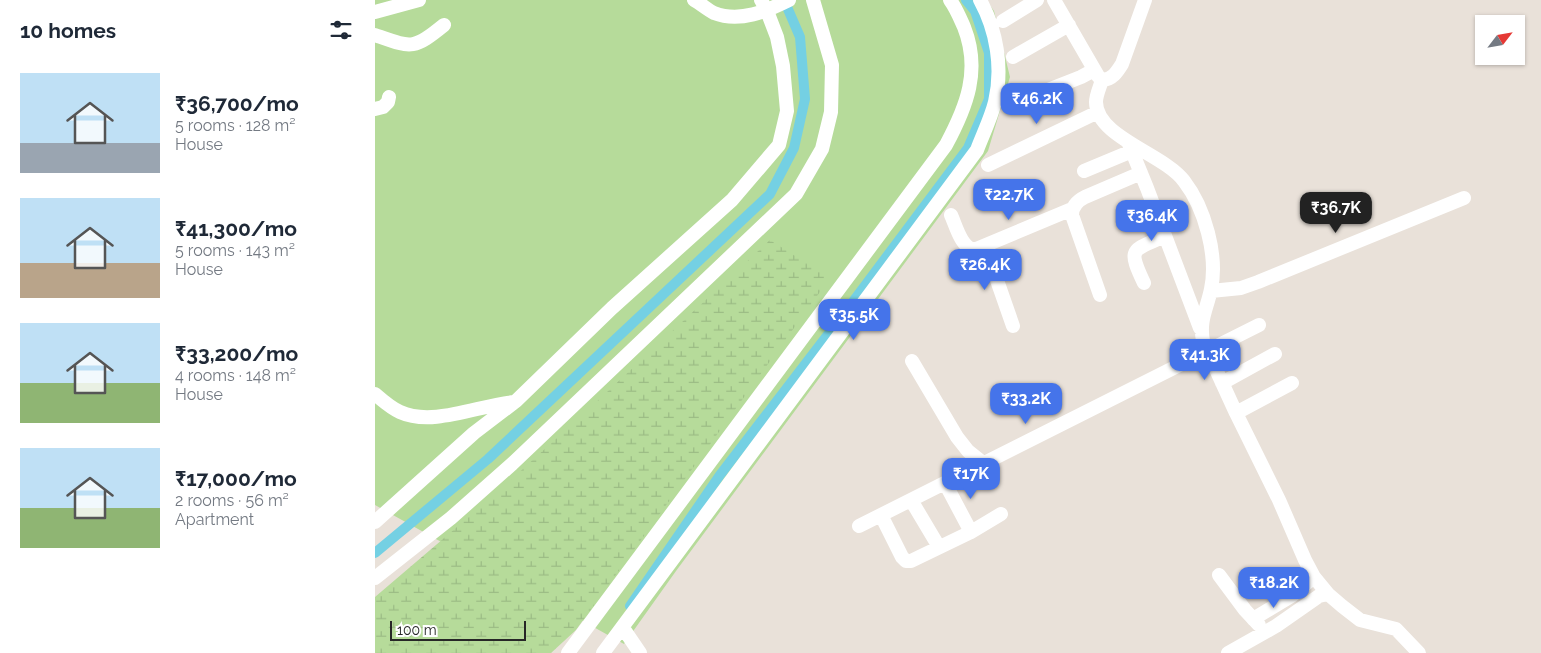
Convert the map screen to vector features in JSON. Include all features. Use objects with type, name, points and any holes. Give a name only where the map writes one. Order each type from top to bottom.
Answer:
[{"type":"street","points":[[375,12],[419,0]]},
{"type":"street","points":[[695,0],[714,13],[731,17],[756,14],[767,6],[789,0]]},
{"type":"street","points":[[375,578],[451,518],[512,464],[796,194],[822,149],[831,112],[832,65],[813,0]]},
{"type":"street","points":[[568,653],[946,145],[961,118],[969,92],[972,59],[969,40],[950,0]]},
{"type":"street","points":[[603,653],[977,150],[995,103],[1000,72],[998,53],[987,14],[980,0]]},
{"type":"street","points":[[1003,21],[1037,0]]},
{"type":"street","points":[[1025,99],[1081,77],[1098,75],[1108,80],[1116,74],[1122,64],[1145,0]]},
{"type":"street","points":[[1059,2],[1069,25],[1098,75],[1096,103],[1103,123],[1130,147],[1169,166],[1184,181],[1195,198],[1213,251],[1214,274],[1201,328]]},
{"type":"street","points":[[375,522],[474,432],[516,401],[612,308],[732,200],[779,145],[787,111],[783,66],[777,37],[767,6]]},
{"type":"street","points":[[375,36],[400,44],[413,45],[423,42],[444,25]]},
{"type":"street","points":[[1013,57],[1069,25]]},
{"type":"street","points":[[375,109],[383,107],[388,102],[389,97]]},
{"type":"street","points":[[988,165],[1098,112]]},
{"type":"street","points":[[1084,171],[1130,147]]},
{"type":"street","points":[[1130,147],[1201,328],[1207,351],[1314,577],[1328,594],[1360,620],[1396,629],[1419,653]]},
{"type":"street","points":[[1100,296],[1071,216],[1072,210],[1079,200],[1141,173]]},
{"type":"street","points":[[1211,291],[1241,288],[1258,282],[1464,198]]},
{"type":"street","points":[[951,215],[961,238],[967,247],[974,250],[1072,210]]},
{"type":"street","points":[[1144,283],[1135,264],[1133,257],[1135,252],[1141,247],[1165,236]]},
{"type":"street","points":[[985,246],[1013,326]]},
{"type":"street","points":[[859,526],[1259,325]]},
{"type":"street","points":[[1222,383],[1275,354]]},
{"type":"street","points":[[912,361],[957,437],[967,450],[983,464]]},
{"type":"street","points":[[1236,413],[1292,383]]},
{"type":"street","points":[[375,394],[400,412],[417,417],[440,416],[516,401]]},
{"type":"street","points":[[945,483],[971,532]]},
{"type":"street","points":[[911,500],[939,547]]},
{"type":"street","points":[[881,515],[902,557],[906,561],[916,559],[971,532],[1001,514]]},
{"type":"street","points":[[1219,575],[1253,619],[1266,631]]},
{"type":"street","points":[[1253,619],[1293,595],[1314,577]]},
{"type":"street","points":[[1228,653],[1266,631],[1319,596],[1328,594]]},
{"type":"street","points":[[623,628],[640,653]]},
{"type":"green space","points":[[375,0],[986,0],[994,11],[1010,77],[988,151],[676,571],[624,644],[375,505]]},
{"type":"green space","points":[[770,240],[830,278],[576,630],[551,653],[375,653],[375,597],[491,498]]},
{"type":"waterway","points":[[375,553],[488,459],[770,194],[794,148],[805,99],[800,37],[784,0]]},
{"type":"waterway","points":[[630,606],[720,475],[968,148],[989,99],[989,53],[975,11],[966,0]]}]
